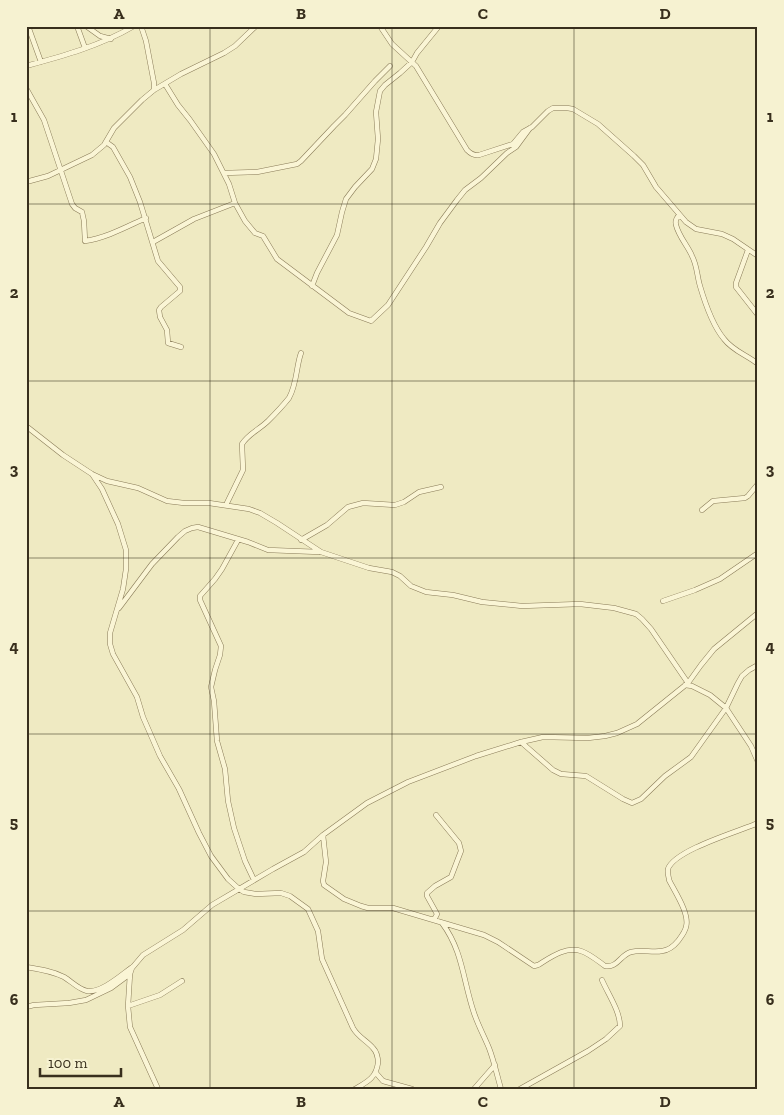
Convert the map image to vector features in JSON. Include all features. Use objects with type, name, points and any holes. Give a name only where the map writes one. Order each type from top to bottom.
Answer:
[{"type":"street","points":[[28,26],[41,62]]},
{"type":"street","points":[[77,26],[85,48]]},
{"type":"street","points":[[86,26],[100,36],[111,39]]},
{"type":"street","points":[[26,66],[111,39],[134,26]]},
{"type":"street","points":[[141,26],[146,41],[154,90]]},
{"type":"street","points":[[26,182],[61,170],[101,149],[114,128],[154,90],[224,53],[235,46],[256,26]]},
{"type":"street","points":[[380,26],[392,44],[412,62],[471,154],[476,156],[510,145],[530,128]]},
{"type":"street","points":[[312,286],[337,235],[346,199],[372,169],[376,159],[378,139],[376,112],[380,91],[412,62],[439,26]]},
{"type":"street","points":[[224,173],[257,172],[297,164],[346,115],[375,80],[390,66]]},
{"type":"street","points":[[165,84],[214,154],[229,184],[235,203],[246,221],[255,233],[262,236],[277,259],[349,313],[368,321],[374,319],[388,305],[440,222],[465,190],[516,146],[530,128],[548,111],[555,108],[573,110],[596,122],[607,131],[643,165],[656,187],[679,215],[691,226],[733,238],[758,256]]},
{"type":"street","points":[[26,88],[44,120],[72,204],[82,212],[85,241],[95,239],[146,218]]},
{"type":"street","points":[[106,142],[113,147],[130,177],[146,218],[158,262],[180,288],[180,291],[161,308],[159,314],[167,330],[168,343],[181,347]]},
{"type":"street","points":[[153,242],[194,219],[235,203]]},
{"type":"street","points":[[679,215],[676,224],[693,258],[709,311],[720,334],[730,347],[758,364]]},
{"type":"street","points":[[748,250],[737,278],[736,287],[758,315]]},
{"type":"street","points":[[226,505],[242,470],[242,444],[268,421],[289,397],[297,376],[298,361],[301,353]]},
{"type":"street","points":[[26,426],[64,455],[92,474],[107,481],[138,488],[167,501],[209,503],[249,509],[277,523],[300,540],[322,552],[369,568],[392,572],[411,586],[430,593],[490,603],[522,606],[580,604],[614,608],[636,614],[651,629],[687,684],[710,695],[726,708],[758,762]]},
{"type":"street","points":[[92,474],[102,489],[118,524],[126,550],[123,589],[110,633],[110,644],[113,654],[137,696],[143,717],[160,756],[179,789],[211,856],[228,879],[239,889],[249,893],[281,893],[290,896],[308,909],[318,931],[322,959],[353,1028],[359,1037],[373,1048],[377,1054],[376,1073],[372,1078],[355,1089]]},
{"type":"street","points":[[702,510],[713,501],[745,498],[758,484]]},
{"type":"street","points":[[300,540],[327,525],[348,507],[363,503],[395,505],[404,502],[419,492],[441,487]]},
{"type":"street","points":[[116,611],[152,564],[185,531],[192,528],[198,527],[268,550],[322,552]]},
{"type":"street","points":[[238,540],[222,569],[200,596],[200,600],[221,646],[211,687],[218,741],[225,769],[228,801],[234,828],[242,854],[254,880]]},
{"type":"street","points":[[664,601],[720,579],[758,553]]},
{"type":"street","points":[[158,1089],[128,1019],[130,974],[139,958],[183,930],[208,908],[304,852],[323,835],[367,803],[408,782],[476,756],[521,742],[543,737],[588,738],[618,733],[637,724],[687,684],[714,649],[758,613]]},
{"type":"street","points":[[521,742],[553,770],[561,774],[586,776],[622,799],[632,802],[641,799],[665,776],[691,757],[726,708],[742,676],[758,665]]},
{"type":"street","points":[[434,920],[437,914],[427,893],[451,877],[462,851],[459,843],[436,815]]},
{"type":"street","points":[[323,835],[326,862],[324,885],[344,899],[368,908],[393,908],[484,935],[534,966],[568,950],[583,952],[605,966],[609,966],[614,965],[631,952],[668,950],[672,948],[685,931],[687,919],[668,874],[669,867],[674,861],[703,844],[758,823]]},
{"type":"street","points":[[441,922],[448,931],[459,955],[474,1012],[501,1089]]},
{"type":"street","points":[[26,967],[52,972],[64,977],[85,991],[97,989],[112,982],[132,968]]},
{"type":"street","points":[[26,1007],[86,1000],[111,988],[130,974]]},
{"type":"street","points":[[520,1089],[588,1051],[606,1039],[620,1026],[616,1010],[602,980]]},
{"type":"street","points":[[128,1006],[160,995],[182,982]]},
{"type":"street","points":[[474,1089],[494,1065]]},
{"type":"street","points":[[376,1073],[383,1081],[412,1089]]}]
